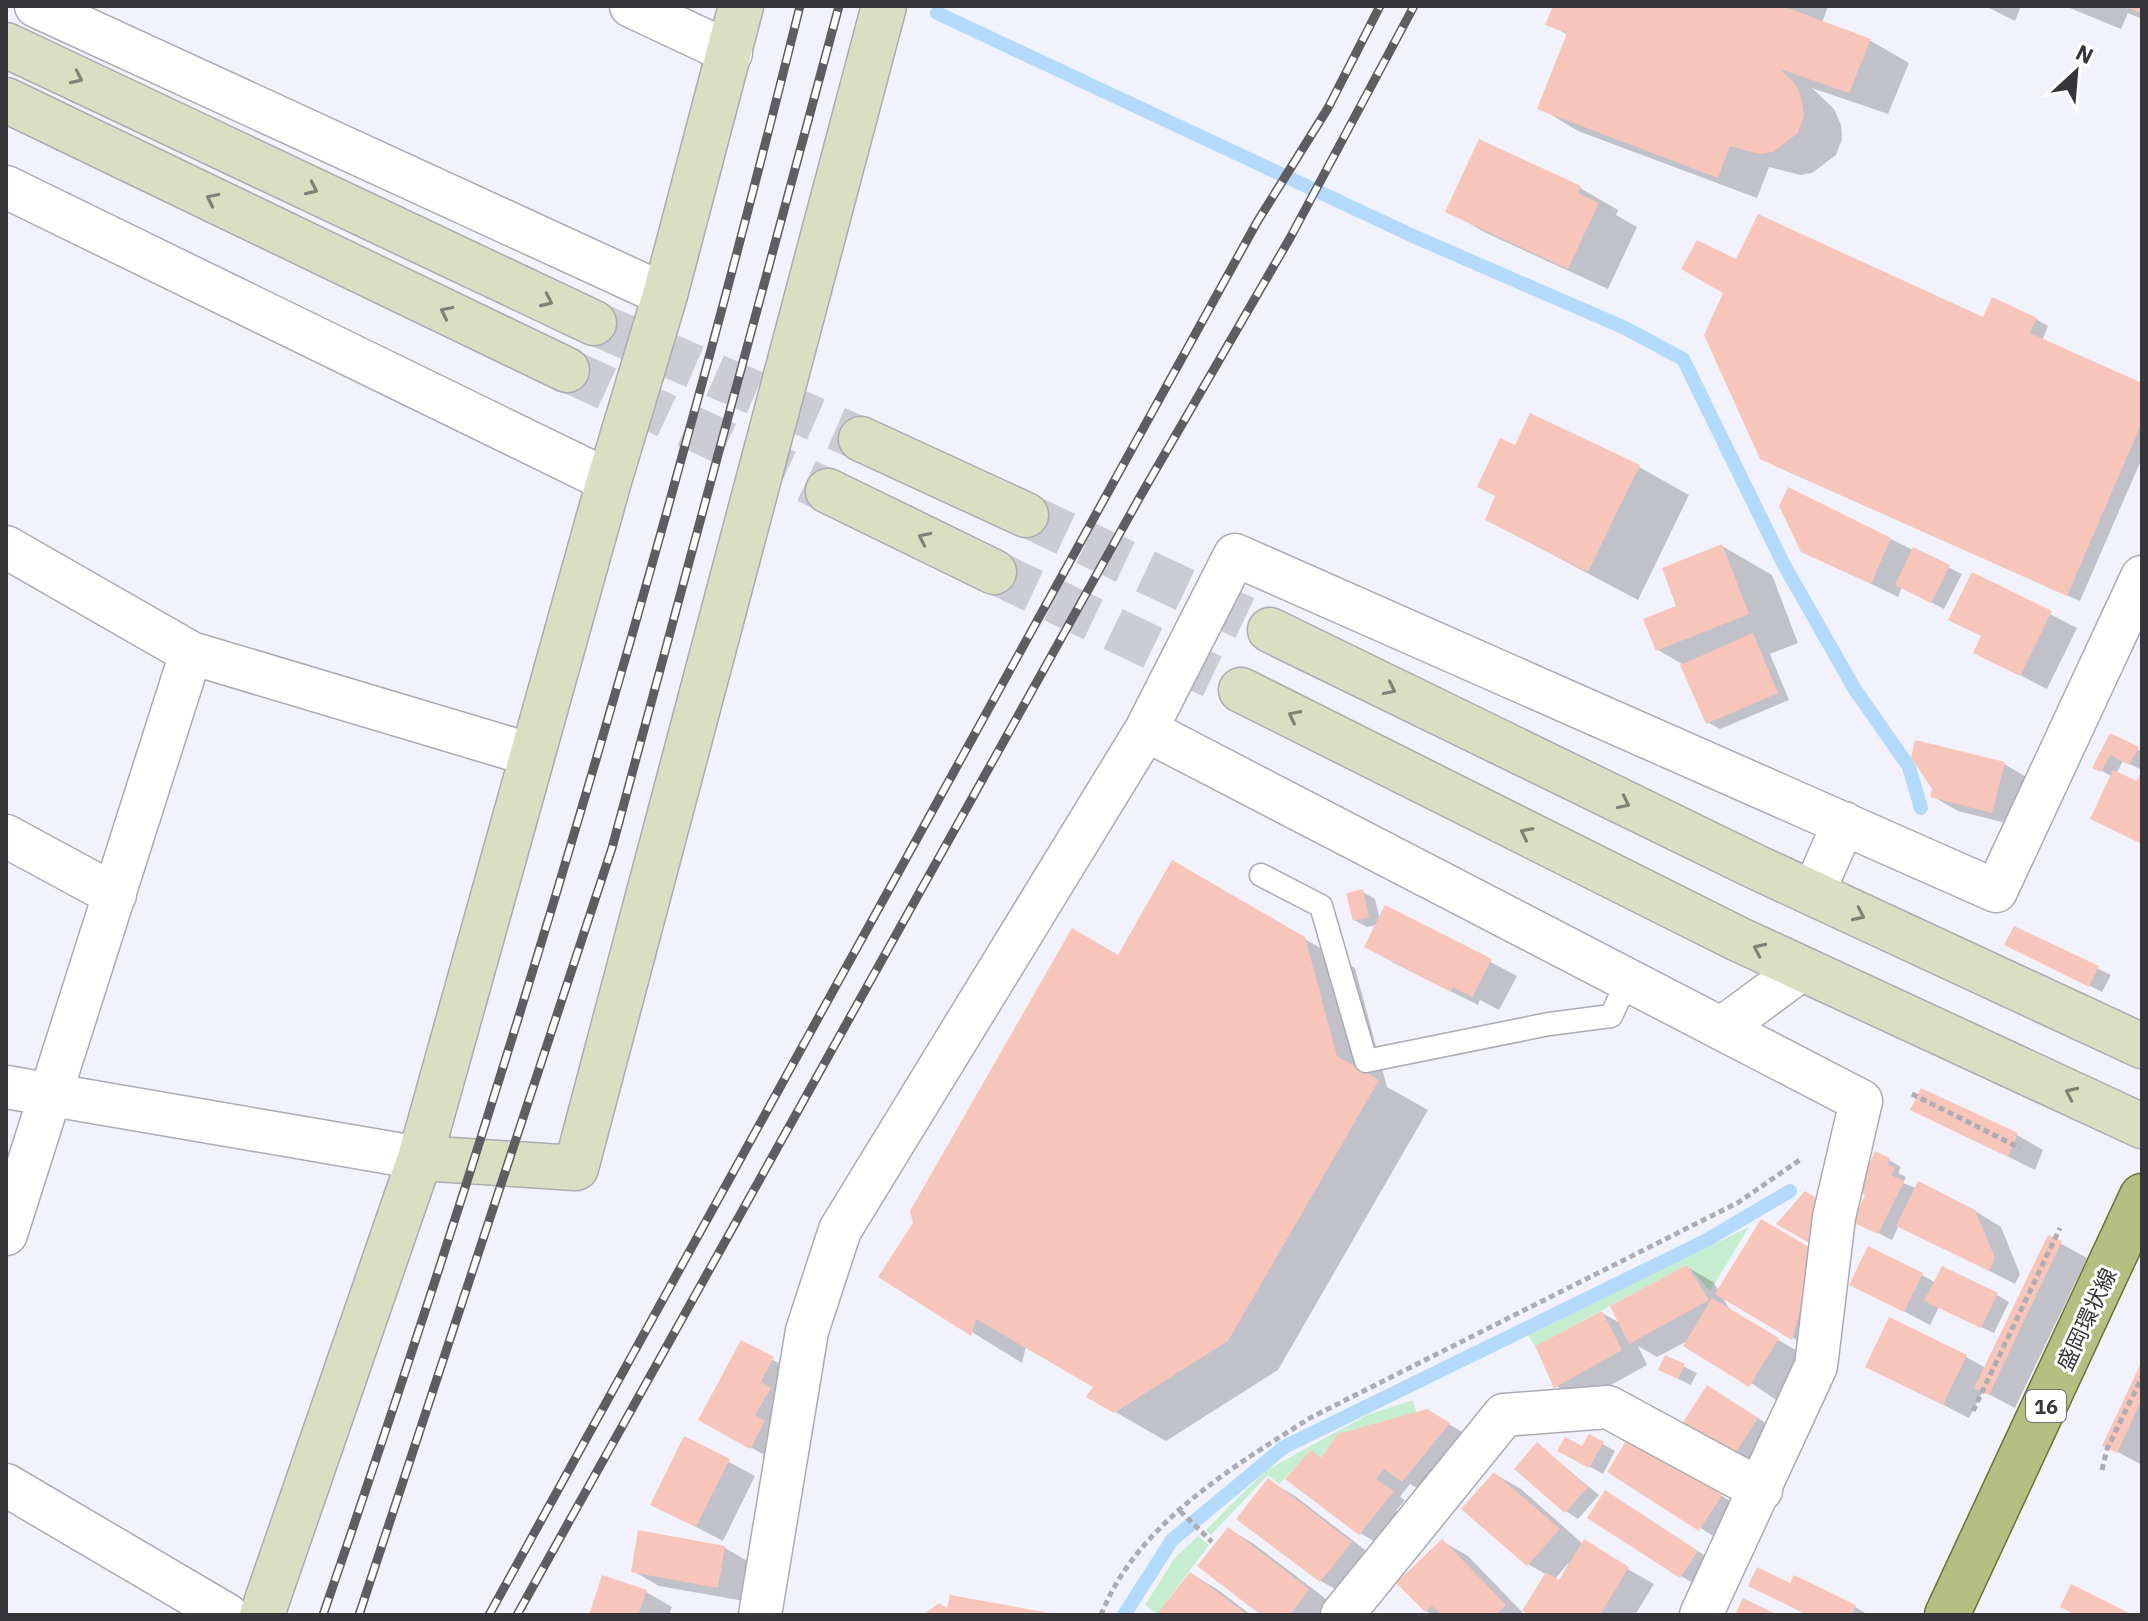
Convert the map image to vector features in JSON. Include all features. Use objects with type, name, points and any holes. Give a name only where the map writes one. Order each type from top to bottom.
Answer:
[{"type":"main road","name":"盛岡環状線","points":[[1947,1615],[2142,1196]]},
{"type":"street","points":[[36,6],[665,295]]},
{"type":"street","points":[[631,6],[731,53]]},
{"type":"street","points":[[262,1615],[420,1158],[609,481],[665,295],[741,6]]},
{"type":"street","points":[[6,1087],[420,1158],[576,1168],[884,6]]},
{"type":"street","points":[[6,45],[594,323]]},
{"type":"street","points":[[6,100],[567,370]]},
{"type":"street","points":[[6,187],[609,481]]},
{"type":"street","points":[[861,439],[1026,515]]},
{"type":"street","points":[[828,491],[994,572]]},
{"type":"street","points":[[6,547],[191,653],[532,755]]},
{"type":"street","points":[[760,1615],[807,1331],[840,1230],[1146,730],[1235,555],[1996,891],[2142,577]]},
{"type":"street","points":[[1270,630],[1813,893],[2142,1046]]},
{"type":"street","points":[[6,1234],[53,1095],[191,653]]},
{"type":"street","points":[[1241,690],[1802,969],[2142,1126]]},
{"type":"street","points":[[1146,730],[1861,1101],[1834,1217],[1816,1366],[1701,1615]]},
{"type":"street","points":[[1813,893],[1844,823]]},
{"type":"street","points":[[6,836],[115,895]]},
{"type":"street","points":[[1722,1028],[1802,969]]},
{"type":"street","points":[[1342,1615],[1504,1415],[1608,1407],[1761,1490]]},
{"type":"street","points":[[6,1485],[227,1615]]},
{"type":"lane","points":[[1261,875],[1321,906],[1366,1061],[1549,1024],[1611,1016],[1628,980]]},
{"type":"path","points":[[1912,1094],[2020,1148]]},
{"type":"path","points":[[1101,1615],[1111,1587],[1154,1533],[1257,1452],[1310,1418],[1739,1202],[1808,1154]]},
{"type":"path","points":[[1973,1411],[2060,1228]]},
{"type":"path","points":[[2102,1470],[2107,1449],[2142,1377]]},
{"type":"path","points":[[1182,1512],[1212,1542]]},
{"type":"green space","points":[[1749,1227],[1710,1291],[1687,1265],[1535,1346],[1528,1335]]},
{"type":"green space","points":[[1413,1400],[1416,1412],[1321,1458],[1311,1451],[1279,1484],[1268,1475],[1211,1535],[1206,1530],[1265,1471],[1367,1415]]},
{"type":"green space","points":[[1198,1536],[1209,1545],[1157,1614],[1145,1605],[1174,1559]]},
{"type":"building","points":[[1553,6],[1782,6],[1871,39],[1849,93],[1780,69],[1796,85],[1802,101],[1804,116],[1798,133],[1773,152],[1759,154],[1730,146],[1718,178],[1537,109],[1567,33],[1545,25]]},
{"type":"building","points":[[2124,6],[2142,6],[2142,14]]},
{"type":"building","points":[[1479,139],[1581,186],[1578,193],[1599,203],[1568,269],[1445,212]]},
{"type":"building","points":[[1758,214],[1983,317],[1992,297],[2037,318],[2030,333],[2142,383],[2142,422],[2067,596],[1760,459],[1704,335],[1723,293],[1681,269],[1697,240],[1736,259]]},
{"type":"building","points":[[1530,413],[1640,465],[1588,572],[1485,520],[1495,496],[1477,487],[1500,438],[1515,445]]},
{"type":"building","points":[[1788,487],[1891,538],[1871,584],[1801,552],[1779,506]]},
{"type":"building","points":[[1722,544],[1749,614],[1656,651],[1643,619],[1676,606],[1662,568]]},
{"type":"building","points":[[1913,547],[1950,565],[1931,603],[1895,585]]},
{"type":"building","points":[[1972,572],[2052,611],[2020,676],[1973,653],[1981,636],[1948,620]]},
{"type":"building","points":[[1753,633],[1778,693],[1706,724],[1680,665]]},
{"type":"building","points":[[2110,733],[2139,747],[2129,765],[2110,755],[2101,772],[2092,768]]},
{"type":"building","points":[[1915,740],[2005,762],[1992,813],[1930,797],[1932,789],[1911,757]]},
{"type":"building","points":[[2113,770],[2137,781],[2142,770],[2142,844],[2090,819]]},
{"type":"building","points":[[1172,860],[1305,937],[1337,1056],[1379,1080],[1228,1341],[1114,1413],[1086,1397],[1093,1387],[976,1319],[971,1336],[878,1277],[913,1223],[910,1211],[1072,928],[1118,955]]},
{"type":"building","points":[[1363,889],[1369,917],[1353,921],[1346,893]]},
{"type":"building","points":[[1385,905],[1492,959],[1472,997],[1453,987],[1451,992],[1364,947]]},
{"type":"building","points":[[2014,926],[2099,966],[2089,987],[2004,945]]},
{"type":"building","points":[[1921,1088],[2018,1133],[2008,1157],[1910,1110]]},
{"type":"building","points":[[1875,1151],[1890,1158],[1887,1165],[1895,1168],[1891,1175],[1904,1181],[1878,1234],[1852,1222],[1865,1195],[1857,1191]]},
{"type":"building","points":[[1918,1181],[1975,1210],[1995,1258],[1989,1271],[1896,1226]]},
{"type":"building","points":[[1805,1191],[1826,1204],[1815,1246],[1776,1224]]},
{"type":"building","points":[[1761,1219],[1816,1251],[1792,1340],[1715,1294]]},
{"type":"building","points":[[2048,1235],[2062,1241],[1989,1395],[1974,1388]]},
{"type":"building","points":[[1868,1246],[1923,1273],[1904,1312],[1849,1285]]},
{"type":"building","points":[[1687,1265],[1709,1300],[1629,1344],[1610,1306]]},
{"type":"building","points":[[1942,1266],[1998,1293],[1981,1328],[1924,1301]]},
{"type":"building","points":[[1712,1298],[1779,1338],[1749,1387],[1683,1346]]},
{"type":"building","points":[[1602,1311],[1622,1350],[1554,1388],[1535,1346]]},
{"type":"building","points":[[1889,1317],[1967,1355],[1943,1405],[1865,1367]]},
{"type":"building","points":[[741,1340],[774,1357],[761,1382],[771,1388],[755,1415],[765,1421],[750,1449],[698,1420]]},
{"type":"building","points":[[1665,1355],[1685,1364],[1678,1379],[1658,1370]]},
{"type":"building","points":[[2142,1361],[2142,1399],[2117,1453],[2102,1446]]},
{"type":"building","points":[[1707,1385],[1758,1418],[1731,1460],[1680,1427]]},
{"type":"building","points":[[1427,1409],[1450,1423],[1402,1482],[1384,1469],[1376,1479],[1394,1491],[1359,1535],[1285,1479],[1311,1450],[1321,1458],[1338,1434]]},
{"type":"building","points":[[1589,1434],[1604,1442],[1589,1468],[1557,1451],[1565,1437],[1582,1446]]},
{"type":"building","points":[[684,1436],[730,1459],[696,1527],[650,1505]]},
{"type":"building","points":[[1629,1436],[1722,1495],[1699,1531],[1607,1472]]},
{"type":"building","points":[[1537,1442],[1588,1487],[1565,1513],[1514,1469]]},
{"type":"building","points":[[1494,1472],[1560,1529],[1527,1566],[1461,1509]]},
{"type":"building","points":[[1268,1478],[1352,1542],[1320,1582],[1236,1519]]},
{"type":"building","points":[[1605,1490],[1698,1551],[1680,1578],[1587,1518]]},
{"type":"building","points":[[1228,1527],[1309,1589],[1290,1615],[1261,1615],[1197,1566]]},
{"type":"building","points":[[638,1530],[725,1546],[718,1588],[631,1572]]},
{"type":"building","points":[[1442,1539],[1506,1605],[1496,1615],[1442,1615],[1432,1606],[1425,1612],[1396,1583]]},
{"type":"building","points":[[1584,1539],[1629,1567],[1600,1615],[1529,1615],[1522,1611],[1546,1572],[1559,1580]]},
{"type":"building","points":[[1757,1567],[1790,1583],[1794,1575],[1856,1605],[1852,1615],[1808,1615],[1748,1586]]},
{"type":"building","points":[[1190,1572],[1248,1615],[1156,1615]]},
{"type":"building","points":[[602,1575],[647,1590],[638,1615],[589,1615]]},
{"type":"building","points":[[2071,1584],[2133,1615],[2076,1615],[2060,1607]]},
{"type":"building","points":[[950,1595],[1049,1615],[923,1615],[939,1603],[947,1608]]},
{"type":"building","points":[[1743,1598],[1778,1615],[1735,1615]]},
{"type":"waterway","points":[[937,13],[1413,236],[1625,328],[1683,359],[1783,563],[1854,688],[1909,767],[1921,808]]},
{"type":"waterway","points":[[1124,1615],[1172,1540],[1284,1447],[1705,1241],[1790,1191]]},
{"type":"tunnel","points":[[594,323],[861,439]]},
{"type":"tunnel","points":[[567,370],[828,491]]},
{"type":"tunnel","points":[[1026,515],[1270,630]]},
{"type":"tunnel","points":[[994,572],[1241,690]]},
{"type":"railway","points":[[323,1615],[456,1217],[580,816],[694,412],[800,6]]},
{"type":"railway","points":[[359,1615],[612,848],[839,6]]},
{"type":"railway","points":[[489,1615],[1257,222],[1328,108],[1380,6]]},
{"type":"railway","points":[[517,1615],[1141,495],[1290,238],[1414,6]]}]
